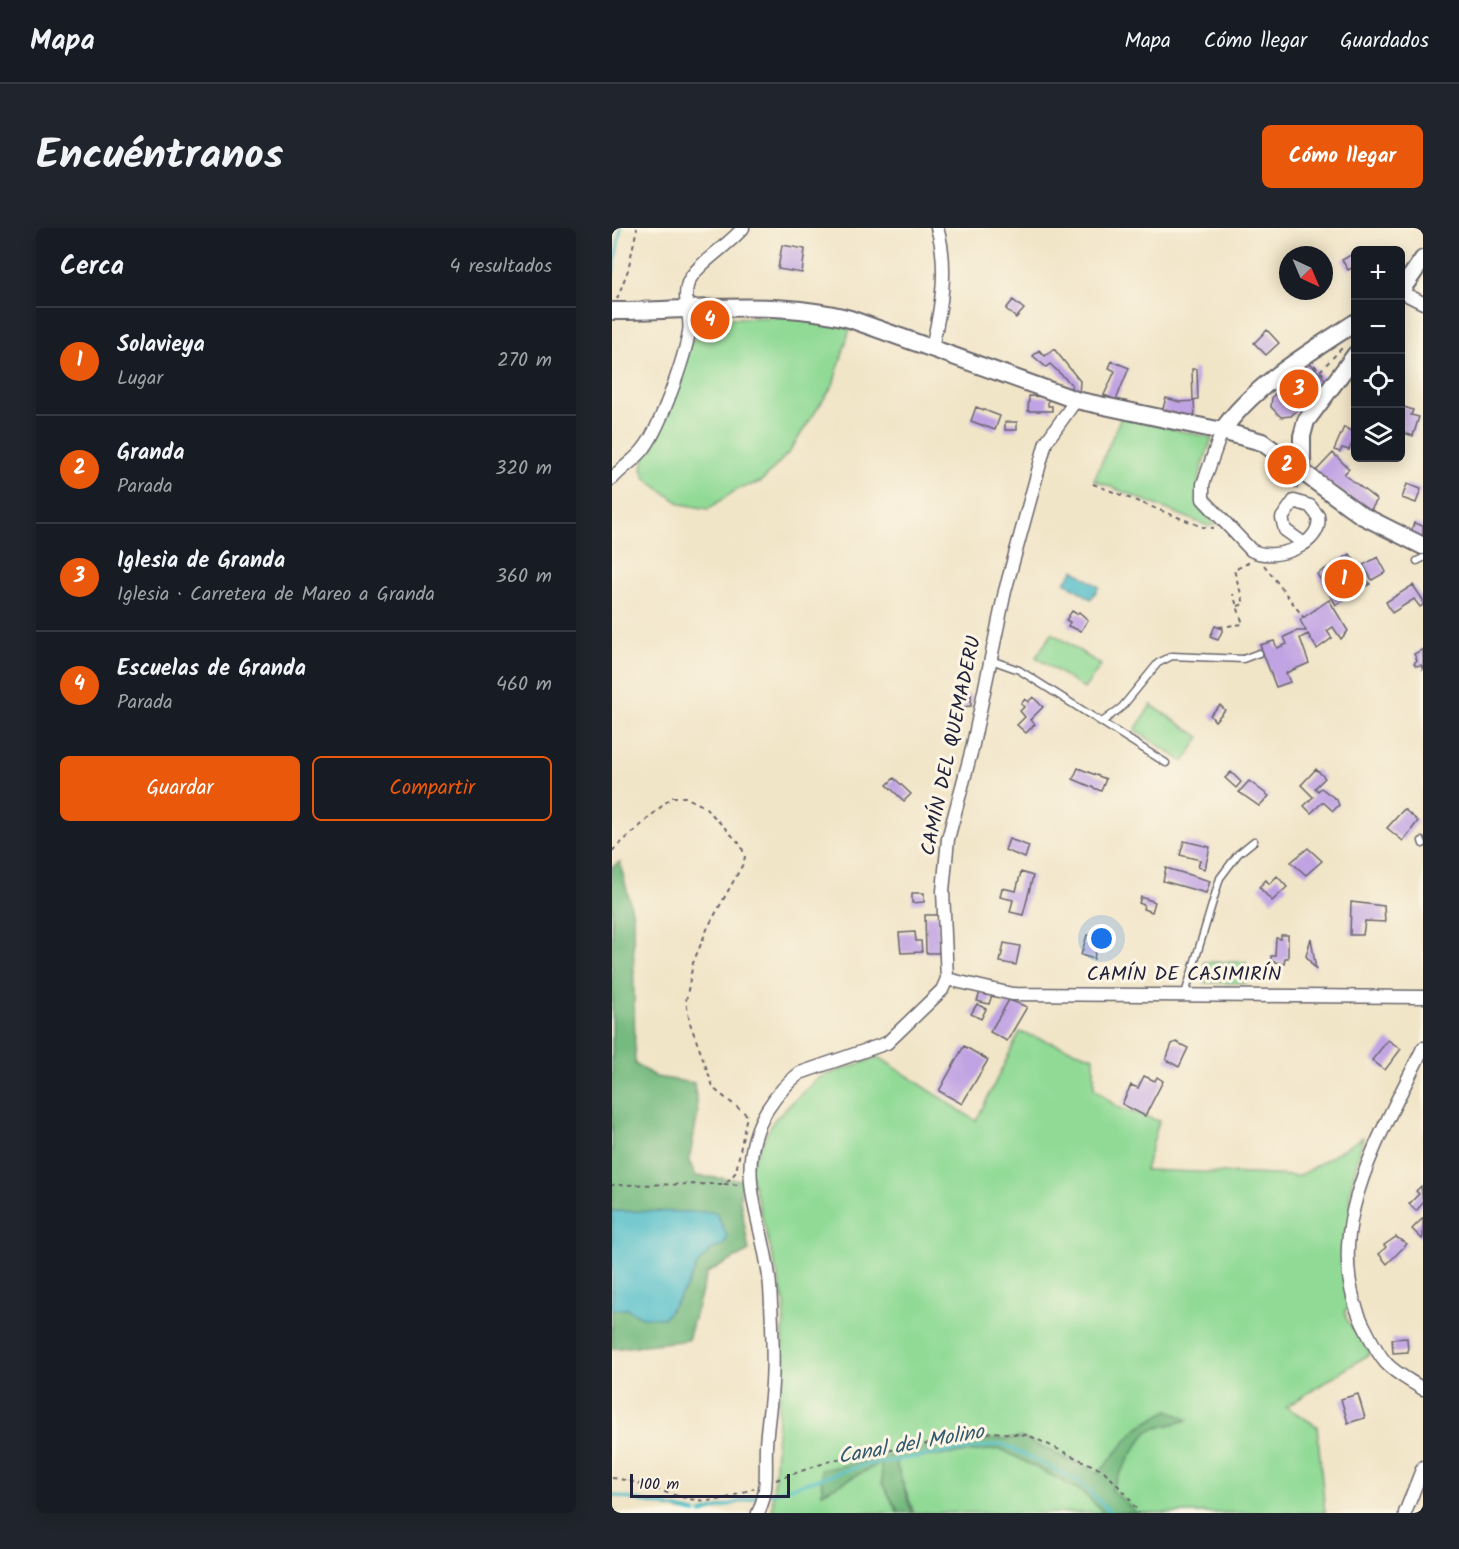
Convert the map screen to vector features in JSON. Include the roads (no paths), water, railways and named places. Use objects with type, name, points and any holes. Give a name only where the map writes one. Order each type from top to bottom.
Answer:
[{"type":"street","points":[[612,479],[644,449],[651,438],[690,330],[686,310],[687,284],[696,270],[724,248],[742,228]]},
{"type":"street","points":[[932,347],[943,273],[937,228]]},
{"type":"street","points":[[1405,286],[1423,259]]},
{"type":"street","points":[[1405,294],[1423,303]]},
{"type":"street","points":[[618,309],[820,311],[932,347],[1076,399],[1246,436],[1297,461],[1361,515],[1421,555]]},
{"type":"street","points":[[1303,543],[1288,552],[1255,552],[1226,526],[1203,499],[1203,484],[1222,431],[1251,400],[1304,356],[1351,325]]},
{"type":"street","points":[[1297,461],[1306,421],[1338,377],[1349,351],[1335,343],[1320,345]]},
{"type":"street","name":"CAMÍN DEL QUEMADERU","points":[[947,979],[943,891],[948,839],[1005,591],[1046,442],[1076,399]]},
{"type":"street","points":[[1246,436],[1243,428],[1244,412],[1251,400]]},
{"type":"street","points":[[758,1513],[766,1490],[766,1447],[772,1382],[770,1285],[750,1186],[752,1146],[759,1124],[773,1100],[790,1080],[800,1073],[887,1043],[942,990],[947,979]]},
{"type":"street","name":"CAMÍN DE CASIMIRÍN","points":[[947,979],[1012,994],[1423,997]]},
{"type":"street","points":[[1423,1048],[1366,1162],[1350,1221],[1348,1270],[1360,1320],[1379,1354],[1392,1369],[1423,1389]]},
{"type":"street","points":[[1405,1513],[1423,1467]]},
{"type":"lane","points":[[1102,723],[1122,706],[1158,663],[1172,656],[1243,659],[1259,652]]},
{"type":"lane","points":[[990,660],[1019,670],[1166,763]]},
{"type":"lane","points":[[1185,994],[1220,878],[1238,854],[1254,841]]},
{"type":"water","points":[[1074,570],[1099,587],[1091,599],[1065,582]]},
{"type":"water","points":[[612,1211],[716,1212],[728,1238],[722,1246],[711,1250],[698,1264],[686,1288],[664,1318],[642,1317],[627,1309],[612,1310]]},
{"type":"waterway","points":[[612,278],[621,228]]},
{"type":"waterway","name":"Canal del Molino","points":[[769,1494],[864,1465],[1003,1444],[1080,1482],[1111,1513]]},
{"type":"waterway","name":"Canal del Molino","points":[[612,1495],[696,1513]]},
{"type":"waterway","name":"Canal del Molino","points":[[701,1513],[760,1496]]},
{"type":"place","name":"Escuelas de Granda","points":[[710,320]]},
{"type":"place","name":"Iglesia de Granda","points":[[1299,389]]},
{"type":"place","name":"Granda","points":[[1287,465]]},
{"type":"place","name":"Solavieya","points":[[1344,579]]}]
